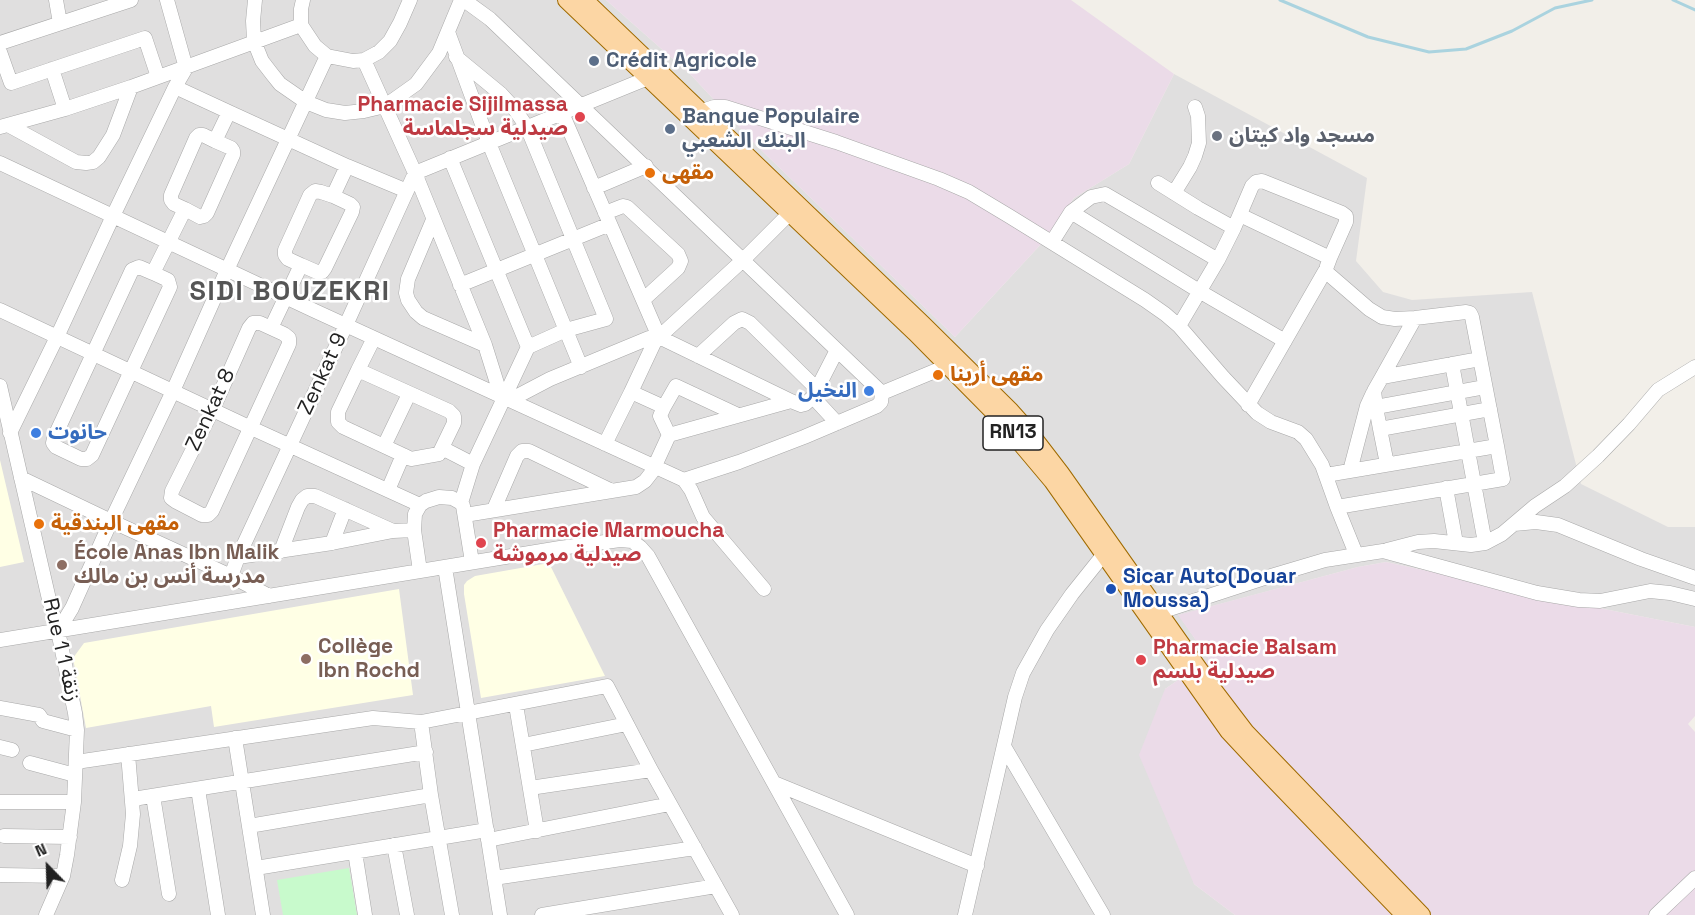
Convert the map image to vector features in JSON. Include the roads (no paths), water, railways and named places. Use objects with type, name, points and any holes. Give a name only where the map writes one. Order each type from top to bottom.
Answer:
[{"type":"main road","name":"RN13","points":[[566,0],[915,333],[999,418],[1052,481],[1228,730],[1404,915]]},
{"type":"main road","name":"RN13","points":[[585,0],[957,357],[1016,417],[1061,473],[1246,732],[1422,915]]},
{"type":"street","points":[[56,0],[60,23]]},
{"type":"street","points":[[0,43],[131,0]]},
{"type":"street","points":[[10,433],[186,68],[167,0]]},
{"type":"street","points":[[255,0],[254,41],[262,60],[272,74],[280,84],[306,102],[326,110],[345,113],[386,106],[416,84],[439,53],[463,0],[490,19],[582,105],[882,393]]},
{"type":"street","points":[[303,0],[301,25],[315,46],[327,56],[353,61],[364,60],[379,52],[390,41],[410,0]]},
{"type":"street","points":[[4,126],[131,87],[301,25]]},
{"type":"street","points":[[448,32],[489,142],[581,367]]},
{"type":"street","points":[[0,52],[11,83],[145,38],[158,77]]},
{"type":"street","points":[[58,631],[72,608],[327,56]]},
{"type":"street","points":[[456,57],[501,94],[527,127],[606,319],[566,330],[528,347],[473,464],[463,509],[472,562]]},
{"type":"street","points":[[364,60],[415,173],[505,398]]},
{"type":"street","points":[[52,69],[65,108]]},
{"type":"street","points":[[415,173],[648,78]]},
{"type":"street","points":[[4,126],[76,162],[93,162],[99,157],[113,135],[131,87]]},
{"type":"street","points":[[175,87],[406,191]]},
{"type":"street","points":[[702,111],[714,107],[725,107],[836,142],[939,179],[969,192],[1145,300],[1179,326],[1257,413],[1271,422],[1298,432],[1306,439],[1322,465],[1356,554]]},
{"type":"street","points":[[1174,193],[1196,156],[1199,143],[1198,116],[1195,107]]},
{"type":"street","points":[[215,141],[229,112]]},
{"type":"street","points":[[562,113],[659,337]]},
{"type":"street","points":[[203,135],[231,148],[233,155],[204,216],[200,217],[185,209],[174,204],[171,195],[196,138],[203,135]]},
{"type":"street","points":[[450,158],[528,347]]},
{"type":"street","points":[[0,163],[346,326],[684,480],[703,517],[764,589]]},
{"type":"street","points":[[333,196],[347,166]]},
{"type":"street","points":[[594,188],[646,166]]},
{"type":"street","name":"Zenkat 9","points":[[231,576],[415,173]]},
{"type":"street","points":[[1179,326],[1218,260],[1252,186],[1256,182],[1262,181],[1346,216],[1346,222],[1328,264],[1248,405]]},
{"type":"street","points":[[1158,183],[1174,193],[1328,264],[1369,309],[1382,317],[1395,319],[1470,313],[1503,479],[1337,507]]},
{"type":"street","points":[[315,191],[333,196],[353,207],[325,268],[322,272],[316,272],[288,260],[285,250],[310,195],[315,191]]},
{"type":"street","points":[[1052,242],[1071,212],[1091,197],[1105,194],[1112,196],[1218,260]]},
{"type":"street","points":[[460,285],[574,239],[607,219],[623,206],[627,207],[678,254],[681,261],[678,268],[643,300]]},
{"type":"street","points":[[153,273],[185,209]]},
{"type":"street","points":[[1071,212],[1285,341]]},
{"type":"street","points":[[605,444],[654,343],[789,214]]},
{"type":"street","points":[[433,220],[408,279],[406,287],[408,300],[423,318],[485,345]]},
{"type":"street","points":[[249,427],[289,344],[284,334],[271,328],[301,265]]},
{"type":"street","points":[[139,267],[153,273],[168,280],[170,287],[92,455],[87,459],[81,459],[56,447],[53,443],[54,438],[132,270],[139,267]]},
{"type":"street","points":[[0,310],[420,505]]},
{"type":"street","points":[[1350,471],[1367,406],[1415,318]]},
{"type":"street","points":[[698,356],[734,323],[742,319],[750,323],[815,393],[837,423]]},
{"type":"street","name":"Zenkat 8","points":[[249,427],[212,511],[208,515],[202,515],[171,498],[172,491],[213,410],[249,328],[253,323],[260,323],[271,328]]},
{"type":"street","points":[[505,398],[649,338],[659,337],[801,405],[805,404],[815,393],[837,350]]},
{"type":"street","points":[[374,338],[338,412],[338,422],[343,427],[405,458],[444,451],[473,464]]},
{"type":"street","points":[[1382,377],[1480,359]]},
{"type":"street","points":[[1452,364],[1485,543]]},
{"type":"street","points":[[882,393],[947,366]]},
{"type":"street","points":[[1160,612],[1325,560],[1383,551],[1418,542],[1434,541],[1471,545],[1485,543],[1502,534],[1535,506],[1565,486],[1598,456],[1658,390],[1695,367]]},
{"type":"street","points":[[358,370],[449,411],[454,416],[454,423],[444,451]]},
{"type":"street","name":"Rue 1 زنقة 1","points":[[0,386],[58,631],[77,730],[70,837],[63,876],[46,915]]},
{"type":"street","points":[[669,435],[660,416],[675,386],[738,415]]},
{"type":"street","points":[[1376,407],[1485,387]]},
{"type":"street","points":[[631,392],[664,407]]},
{"type":"street","points":[[1374,392],[1386,464]]},
{"type":"street","points":[[684,480],[739,462],[877,406],[881,402],[882,393]]},
{"type":"street","points":[[384,446],[409,394]]},
{"type":"street","points":[[420,571],[414,530],[415,514],[420,505],[426,501],[439,497],[452,498],[463,509],[494,509],[636,487],[645,481],[654,467],[669,435],[791,401]]},
{"type":"street","points":[[1380,429],[1490,409]]},
{"type":"street","points":[[1326,475],[1497,446]]},
{"type":"street","points":[[0,449],[16,456]]},
{"type":"street","points":[[494,509],[517,456],[522,451],[529,451],[612,491]]},
{"type":"street","points":[[388,490],[405,458]]},
{"type":"street","points":[[21,478],[269,596]]},
{"type":"street","points":[[1446,488],[1456,543]]},
{"type":"street","points":[[281,551],[304,497],[315,496],[393,531]]},
{"type":"street","points":[[332,543],[345,509]]},
{"type":"street","points":[[1514,524],[1536,522],[1558,525],[1695,578]]},
{"type":"street","points":[[238,557],[393,531],[414,530]]},
{"type":"street","points":[[0,640],[472,562],[620,540],[632,541],[648,556],[847,915]]},
{"type":"street","points":[[1383,551],[1537,592],[1580,600],[1600,601],[1650,591],[1695,599]]},
{"type":"street","points":[[965,915],[1015,697],[1023,673],[1047,630],[1104,554]]},
{"type":"street","points":[[445,567],[500,915]]},
{"type":"street","points":[[30,763],[75,768],[128,754],[373,718],[421,722],[607,686],[732,915]]},
{"type":"street","points":[[516,705],[537,831]]},
{"type":"street","points":[[0,708],[39,715],[43,721],[77,730]]},
{"type":"street","points":[[421,722],[452,915]]},
{"type":"street","points":[[523,745],[627,724]]},
{"type":"street","points":[[235,738],[263,915]]},
{"type":"street","points":[[1005,748],[1103,915]]},
{"type":"street","points":[[133,799],[426,752]]},
{"type":"street","points":[[122,880],[132,829],[133,799],[128,754]]},
{"type":"street","points":[[530,788],[651,770]]},
{"type":"street","points":[[774,783],[977,866]]},
{"type":"street","points":[[198,789],[218,915]]},
{"type":"street","points":[[249,826],[431,795]]},
{"type":"street","points":[[153,796],[169,894]]},
{"type":"street","points":[[0,802],[74,802]]},
{"type":"street","points":[[256,867],[440,838],[537,831],[670,804]]},
{"type":"street","points":[[4,836],[70,837]]},
{"type":"street","points":[[393,845],[407,915]]},
{"type":"street","points":[[494,878],[695,848]]},
{"type":"street","points":[[355,852],[365,915]]},
{"type":"street","points":[[0,875],[63,876]]},
{"type":"street","points":[[1656,915],[1695,878]]},
{"type":"street","points":[[542,915],[716,886]]},
{"type":"waterway","points":[[1280,0],[1368,37],[1429,52],[1466,49],[1512,31],[1555,8],[1592,0]]},
{"type":"waterway","points":[[1673,0],[1695,10]]},
{"type":"place","name":"Crédit Agricole","points":[[594,61]]},
{"type":"place","name":"Pharmacie Sijilmassa صيدلية سجلماسة","points":[[580,117]]},
{"type":"place","name":"Banque Populaire البنك الشعبي","points":[[670,129]]},
{"type":"place","name":"مسجد واد كيتان","points":[[1217,136]]},
{"type":"place","name":"مقهى","points":[[650,173]]},
{"type":"place","name":"مقهى أرينا","points":[[938,375]]},
{"type":"place","name":"النخيل","points":[[869,391]]},
{"type":"place","name":"حانوت","points":[[36,433]]},
{"type":"place","name":"مقهى البندقية","points":[[39,524]]},
{"type":"place","name":"Pharmacie Marmoucha صيدلية مرموشة","points":[[481,543]]},
{"type":"place","name":"École Anas Ibn Malik مدرسة أنس بن مالك","points":[[62,565]]},
{"type":"place","name":"Sicar Auto(Douar Moussa)","points":[[1111,589]]},
{"type":"place","name":"Collège Ibn Rochd","points":[[306,659]]},
{"type":"place","name":"Pharmacie Balsam صيدلية بلسم","points":[[1141,660]]},
{"type":"district","name":"SIDI BOUZEKRI","points":[[290,293]]}]
